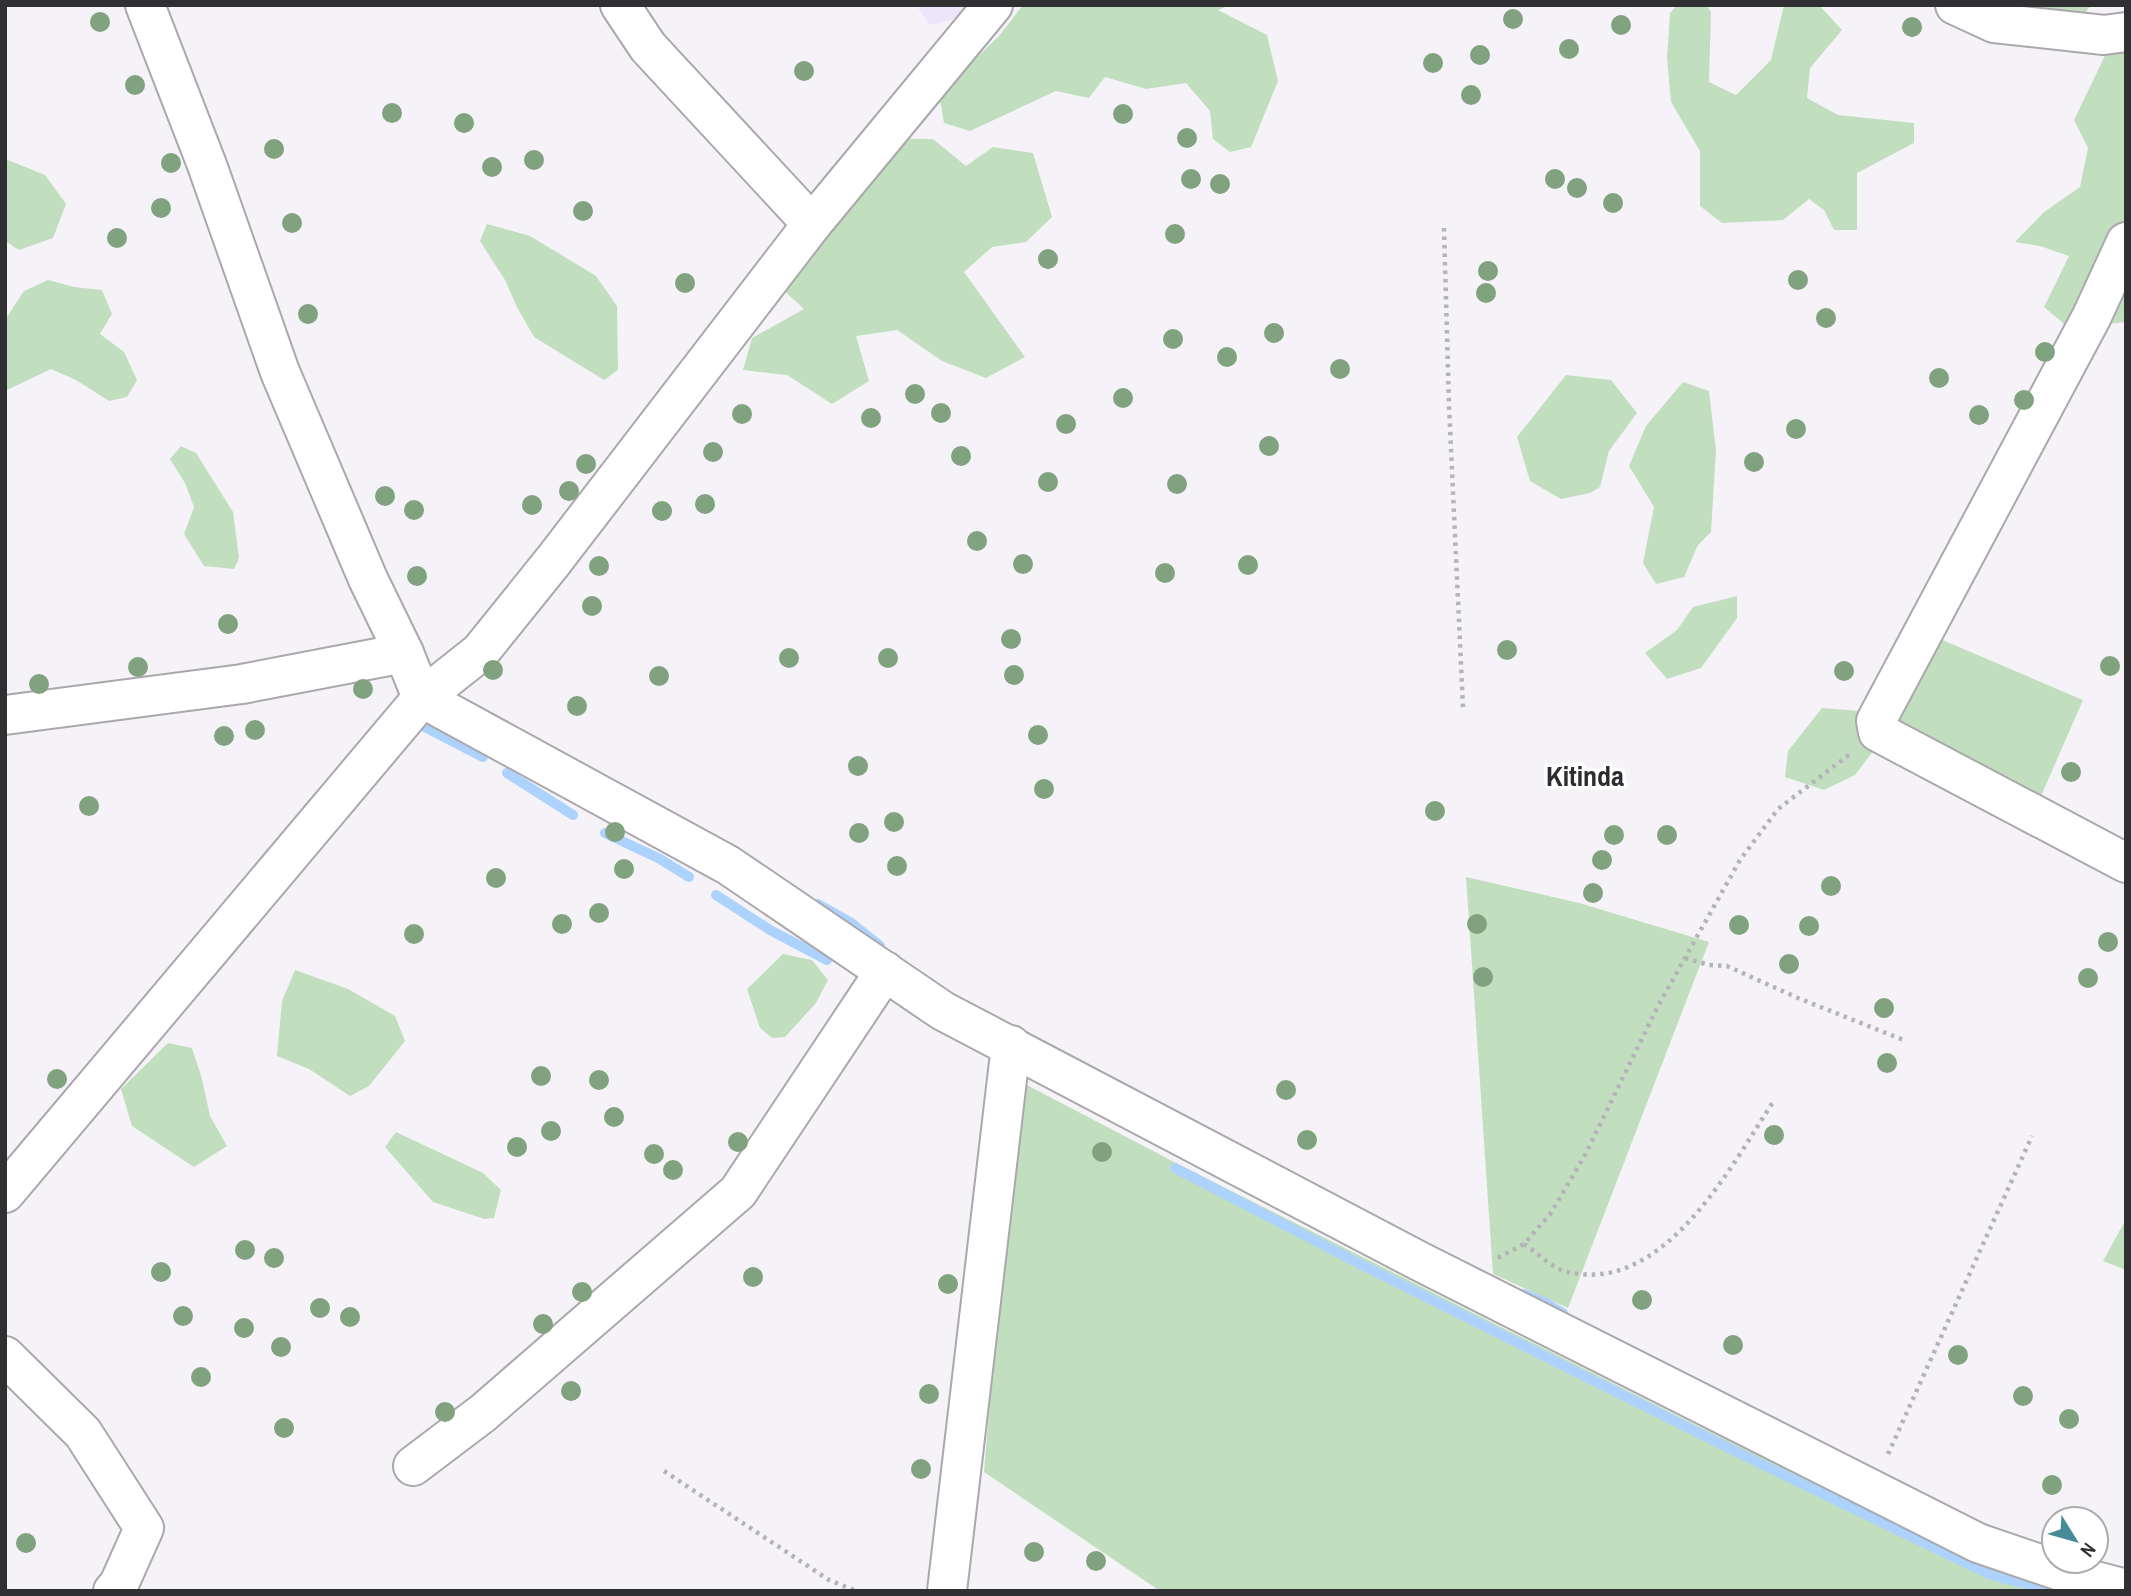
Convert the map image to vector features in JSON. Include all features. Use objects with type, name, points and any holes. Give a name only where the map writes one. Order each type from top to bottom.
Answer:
[{"type":"street","points":[[145,5],[207,165],[281,372],[368,579],[404,653],[422,698],[728,865],[943,1012],[1011,1045],[1419,1261],[1978,1543],[2072,1575],[2126,1589]]},
{"type":"street","points":[[620,5],[648,47],[812,224]]},
{"type":"street","points":[[5,1193],[422,698],[480,652],[812,224],[993,5]]},
{"type":"street","points":[[1955,5],[1994,23],[2104,35],[2126,32]]},
{"type":"street","points":[[2126,242],[2092,316],[1876,720],[1878,733],[2126,863]]},
{"type":"street","points":[[5,715],[242,684],[404,653]]},
{"type":"street","points":[[413,1466],[483,1413],[738,1192],[885,971]]},
{"type":"street","points":[[947,1591],[1011,1045]]},
{"type":"street","points":[[5,1356],[83,1433],[144,1528],[113,1591]]},
{"type":"path","points":[[1444,228],[1463,708]]},
{"type":"path","points":[[1492,1261],[1524,1244],[1551,1213],[1586,1154],[1658,1006],[1740,860],[1778,808],[1878,733]]},
{"type":"path","points":[[1685,958],[1709,965],[1727,966],[1906,1041]]},
{"type":"path","points":[[1524,1244],[1562,1271],[1597,1275],[1631,1265],[1660,1250],[1715,1192],[1773,1102]]},
{"type":"path","points":[[1869,1488],[1890,1451],[1933,1359],[2032,1136]]},
{"type":"path","points":[[664,1471],[829,1580],[856,1591]]},
{"type":"shaded area","points":[[916,5],[966,5],[956,19],[930,25]]},
{"type":"green space","points":[[1023,5],[1230,5],[1218,10],[1267,35],[1278,81],[1251,147],[1230,152],[1213,139],[1210,111],[1186,83],[1146,89],[1105,77],[1089,98],[1056,91],[970,131],[944,123],[939,94],[999,36]]},
{"type":"green space","points":[[1677,5],[1706,5],[1711,12],[1709,82],[1736,95],[1771,60],[1784,5],[1819,5],[1842,30],[1810,68],[1807,98],[1838,115],[1914,123],[1914,143],[1857,173],[1857,230],[1834,230],[1824,210],[1809,199],[1783,220],[1722,223],[1700,206],[1700,151],[1671,102],[1667,58],[1670,13]]},
{"type":"green space","points":[[2016,5],[2091,5],[2086,12],[2016,13]]},
{"type":"green space","points":[[2126,12],[2126,322],[2069,328],[2044,307],[2069,256],[2040,246],[2015,242],[2044,212],[2080,187],[2088,148],[2074,120]]},
{"type":"green space","points":[[903,139],[933,139],[966,166],[993,147],[1033,153],[1052,217],[1026,242],[992,247],[964,272],[1025,357],[986,378],[942,361],[897,330],[856,336],[869,381],[832,404],[787,375],[743,370],[752,338],[804,309],[780,287]]},
{"type":"green space","points":[[8,160],[45,175],[66,204],[53,238],[19,250],[5,241],[5,163]]},
{"type":"green space","points":[[487,224],[530,236],[596,276],[617,306],[618,370],[604,380],[534,337],[505,280],[480,241]]},
{"type":"green space","points":[[48,280],[74,287],[102,290],[112,314],[100,334],[124,352],[137,380],[127,397],[109,401],[76,380],[51,369],[5,391],[5,320],[24,291]]},
{"type":"green space","points":[[1566,375],[1611,380],[1637,413],[1609,451],[1600,487],[1590,493],[1561,499],[1530,481],[1517,437]]},
{"type":"green space","points":[[1683,382],[1709,391],[1716,451],[1711,532],[1698,545],[1684,577],[1656,584],[1643,563],[1654,507],[1629,466],[1646,426]]},
{"type":"green space","points":[[181,446],[196,453],[233,512],[239,558],[234,569],[204,566],[184,534],[194,507],[185,483],[170,459]]},
{"type":"green space","points":[[1737,596],[1737,618],[1701,668],[1667,679],[1645,653],[1677,630],[1693,607]]},
{"type":"green space","points":[[1933,636],[2083,700],[2038,803],[1891,732]]},
{"type":"green space","points":[[1822,708],[1860,711],[1874,750],[1855,775],[1824,790],[1785,777],[1788,751]]},
{"type":"green space","points":[[1466,877],[1579,903],[1709,942],[1568,1308],[1493,1274]]},
{"type":"green space","points":[[783,954],[812,960],[828,980],[816,1003],[785,1037],[772,1038],[760,1028],[747,989]]},
{"type":"green space","points":[[295,970],[348,989],[395,1016],[405,1041],[369,1086],[350,1096],[309,1069],[277,1056],[282,1001]]},
{"type":"green space","points":[[168,1043],[192,1048],[210,1116],[227,1146],[194,1167],[132,1126],[121,1089]]},
{"type":"green space","points":[[1021,1082],[1682,1418],[1880,1515],[2028,1583],[2024,1591],[1160,1591],[984,1472],[1001,1268]]},
{"type":"green space","points":[[396,1132],[483,1173],[501,1190],[494,1218],[484,1219],[433,1202],[385,1147]]},
{"type":"green space","points":[[2126,1219],[2126,1270],[2103,1261]]},
{"type":"waterway","points":[[419,724],[483,757]]},
{"type":"waterway","points":[[507,773],[573,815]]},
{"type":"waterway","points":[[605,833],[660,859],[689,877]]},
{"type":"waterway","points":[[716,895],[770,930],[827,960]]},
{"type":"waterway","points":[[818,904],[850,922],[880,946]]},
{"type":"waterway","points":[[1175,1168],[1362,1265],[1991,1575],[2054,1591]]},
{"type":"waterway","points":[[1524,1294],[1563,1313]]},
{"type":"district","name":"Kitinda","points":[[1585,776]]}]
